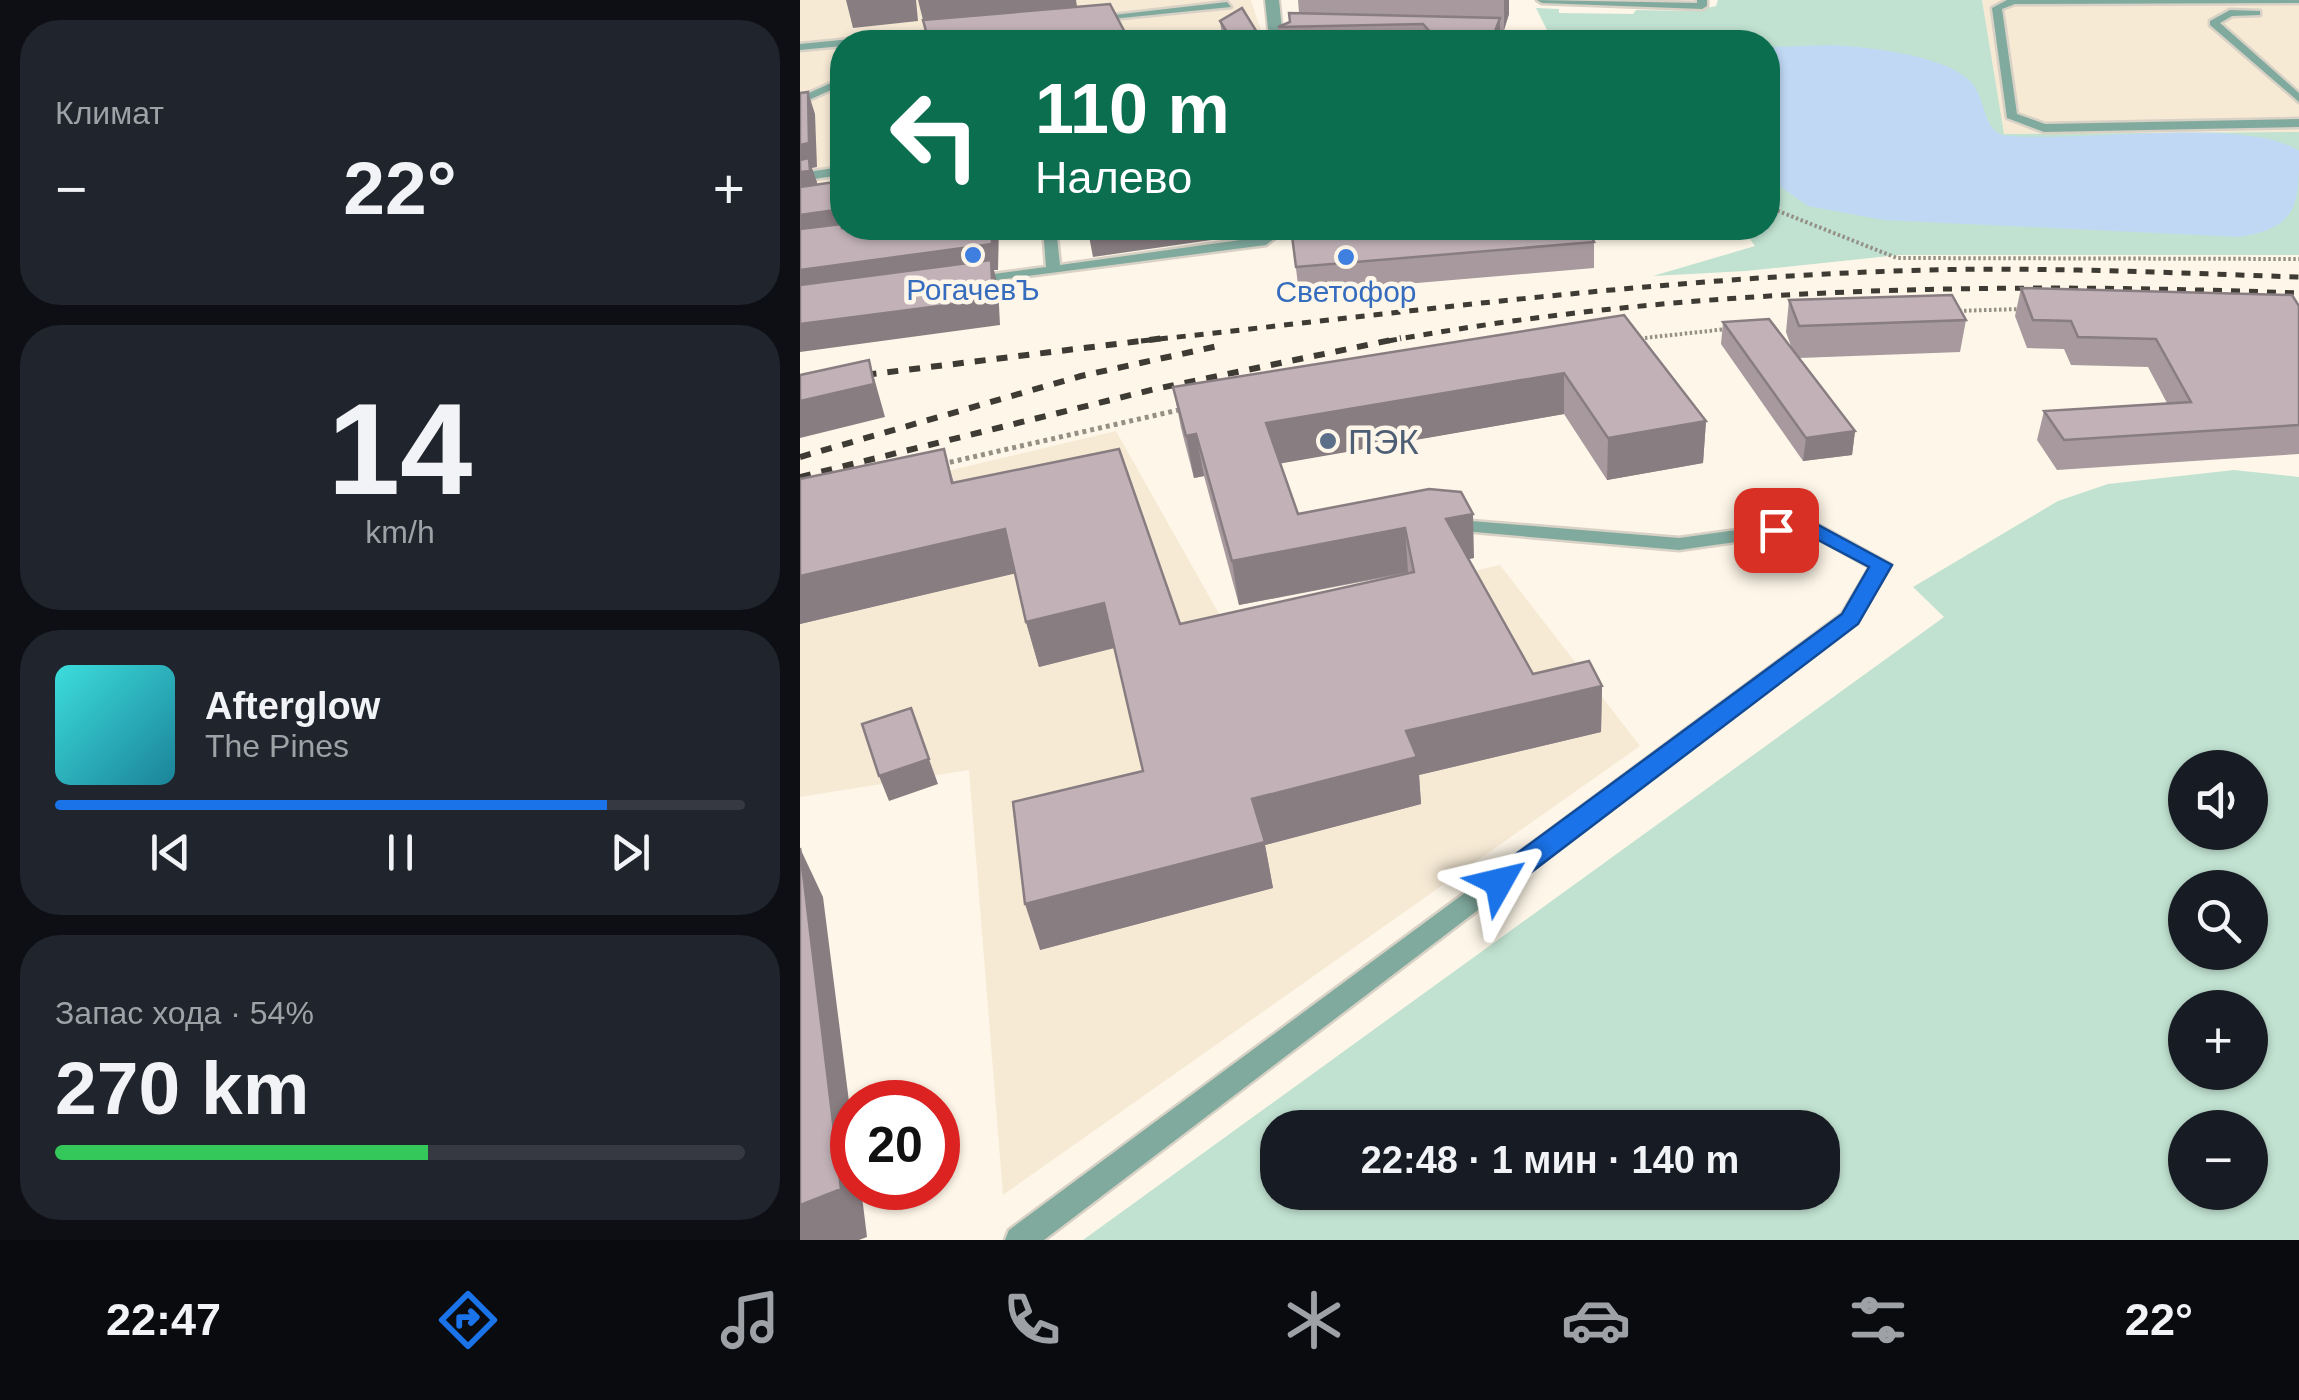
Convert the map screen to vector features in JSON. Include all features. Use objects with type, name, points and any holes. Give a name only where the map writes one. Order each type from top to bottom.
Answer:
[{"type":"street","points":[[1272,0],[1281,30]]},
{"type":"lane","points":[[1542,0],[1702,6],[1702,0]]},
{"type":"lane","points":[[2299,0],[2013,1],[1997,8],[2011,116],[2044,128],[2299,123]]},
{"type":"lane","points":[[1079,20],[1227,5]]},
{"type":"lane","points":[[2299,13],[2230,13],[2214,23],[2299,99]]},
{"type":"lane","points":[[800,47],[830,44]]},
{"type":"lane","points":[[800,101],[830,87]]},
{"type":"lane","points":[[800,177],[830,173]]},
{"type":"lane","points":[[1050,240],[1053,270]]},
{"type":"lane","points":[[956,283],[1267,240]]},
{"type":"lane","points":[[1020,1240],[1850,618],[1881,565],[1809,526],[1679,544],[1424,524]]},
{"type":"path","points":[[1780,212],[1897,258],[2299,259]]},
{"type":"path","points":[[1939,311],[2034,309]]},
{"type":"path","points":[[1634,339],[1730,329]]},
{"type":"path","points":[[929,468],[1191,408]]},
{"type":"shaded area","points":[[800,0],[1251,0],[1261,30],[830,30],[830,182],[800,186]]},
{"type":"shaded area","points":[[1982,0],[2299,0],[2299,132],[2003,134]]},
{"type":"shaded area","points":[[1116,431],[1227,628],[1500,565],[1640,746],[1003,1195],[969,770],[800,797],[800,506]]},
{"type":"green space","points":[[1718,0],[1982,0],[2004,134],[2299,132],[2299,255],[1899,255],[1653,276],[1755,246],[1751,240],[1780,240],[1780,30],[1547,30],[1536,8],[1559,9],[1559,13],[1633,14],[1636,10],[1692,11],[1716,6]]},
{"type":"green space","points":[[2234,470],[2299,477],[2299,1240],[1083,1240],[1260,1112],[1260,1210],[1840,1210],[1840,1110],[1263,1110],[1944,617],[1913,587],[2058,501],[2108,484]]},
{"type":"water","points":[[1780,47],[1865,48],[1906,54],[1945,66],[1972,83],[1991,126],[2002,135],[2201,132],[2274,140],[2299,151],[2296,199],[2292,210],[2274,227],[2239,237],[1883,220],[1808,206],[1780,186]]},
{"type":"building","points":[[1110,4],[1124,30],[926,30],[923,20]]},
{"type":"building","points":[[1242,8],[1256,30],[1226,30],[1220,21]]},
{"type":"building","points":[[1289,13],[1500,18],[1496,30],[1428,30],[1423,24],[1278,27],[1290,22]]},
{"type":"building","points":[[808,92],[809,143],[800,145],[800,93]]},
{"type":"building","points":[[809,158],[810,171],[800,172],[800,160]]},
{"type":"building","points":[[830,183],[830,211],[800,215],[800,187]]},
{"type":"building","points":[[830,225],[830,240],[992,240],[992,244],[800,270],[800,229]]},
{"type":"building","points":[[1293,240],[1594,242],[1296,267]]},
{"type":"building","points":[[991,260],[993,299],[800,324],[800,285]]},
{"type":"building","points":[[2021,288],[2292,295],[2299,306],[2299,425],[2064,440],[2044,411],[2191,402],[2156,339],[2078,337],[2071,321],[2033,320]]},
{"type":"building","points":[[1952,295],[1966,320],[1799,326],[1789,300]]},
{"type":"building","points":[[1624,315],[1706,421],[1608,438],[1564,373],[1266,423],[1298,514],[1429,489],[1461,492],[1473,514],[1446,519],[1533,674],[1589,661],[1602,686],[1406,731],[1417,757],[1252,799],[1265,842],[1025,904],[1013,802],[1143,771],[1104,603],[1026,622],[1005,529],[800,576],[800,479],[944,449],[952,483],[1119,449],[1180,624],[1414,572],[1405,528],[1232,561],[1196,434],[1186,436],[1173,387]]},
{"type":"building","points":[[1769,319],[1855,431],[1806,438],[1723,322]]},
{"type":"building","points":[[869,360],[874,384],[800,401],[800,375]]},
{"type":"building","points":[[911,708],[929,759],[879,776],[862,724]]},
{"type":"building","points":[[800,848],[830,1098],[830,1193],[800,1205]]},
{"type":"railway","points":[[1141,341],[1533,298],[1828,274],[2020,269],[2299,277]]},
{"type":"railway","points":[[1388,341],[1614,309],[1842,292],[2071,288],[2299,293]]},
{"type":"railway","points":[[800,383],[1165,338]]},
{"type":"railway","points":[[800,477],[1155,389],[1401,338]]},
{"type":"railway","points":[[800,457],[1081,376],[1218,346]]},
{"type":"place","name":"РогачевЪ","points":[[973,255]]},
{"type":"place","name":"Светофор","points":[[1346,257]]},
{"type":"place","name":"ПЭК","points":[[1328,441]]},
{"type":"route","points":[[1499,882],[1850,618],[1881,565],[1809,526],[1776,530]]}]
